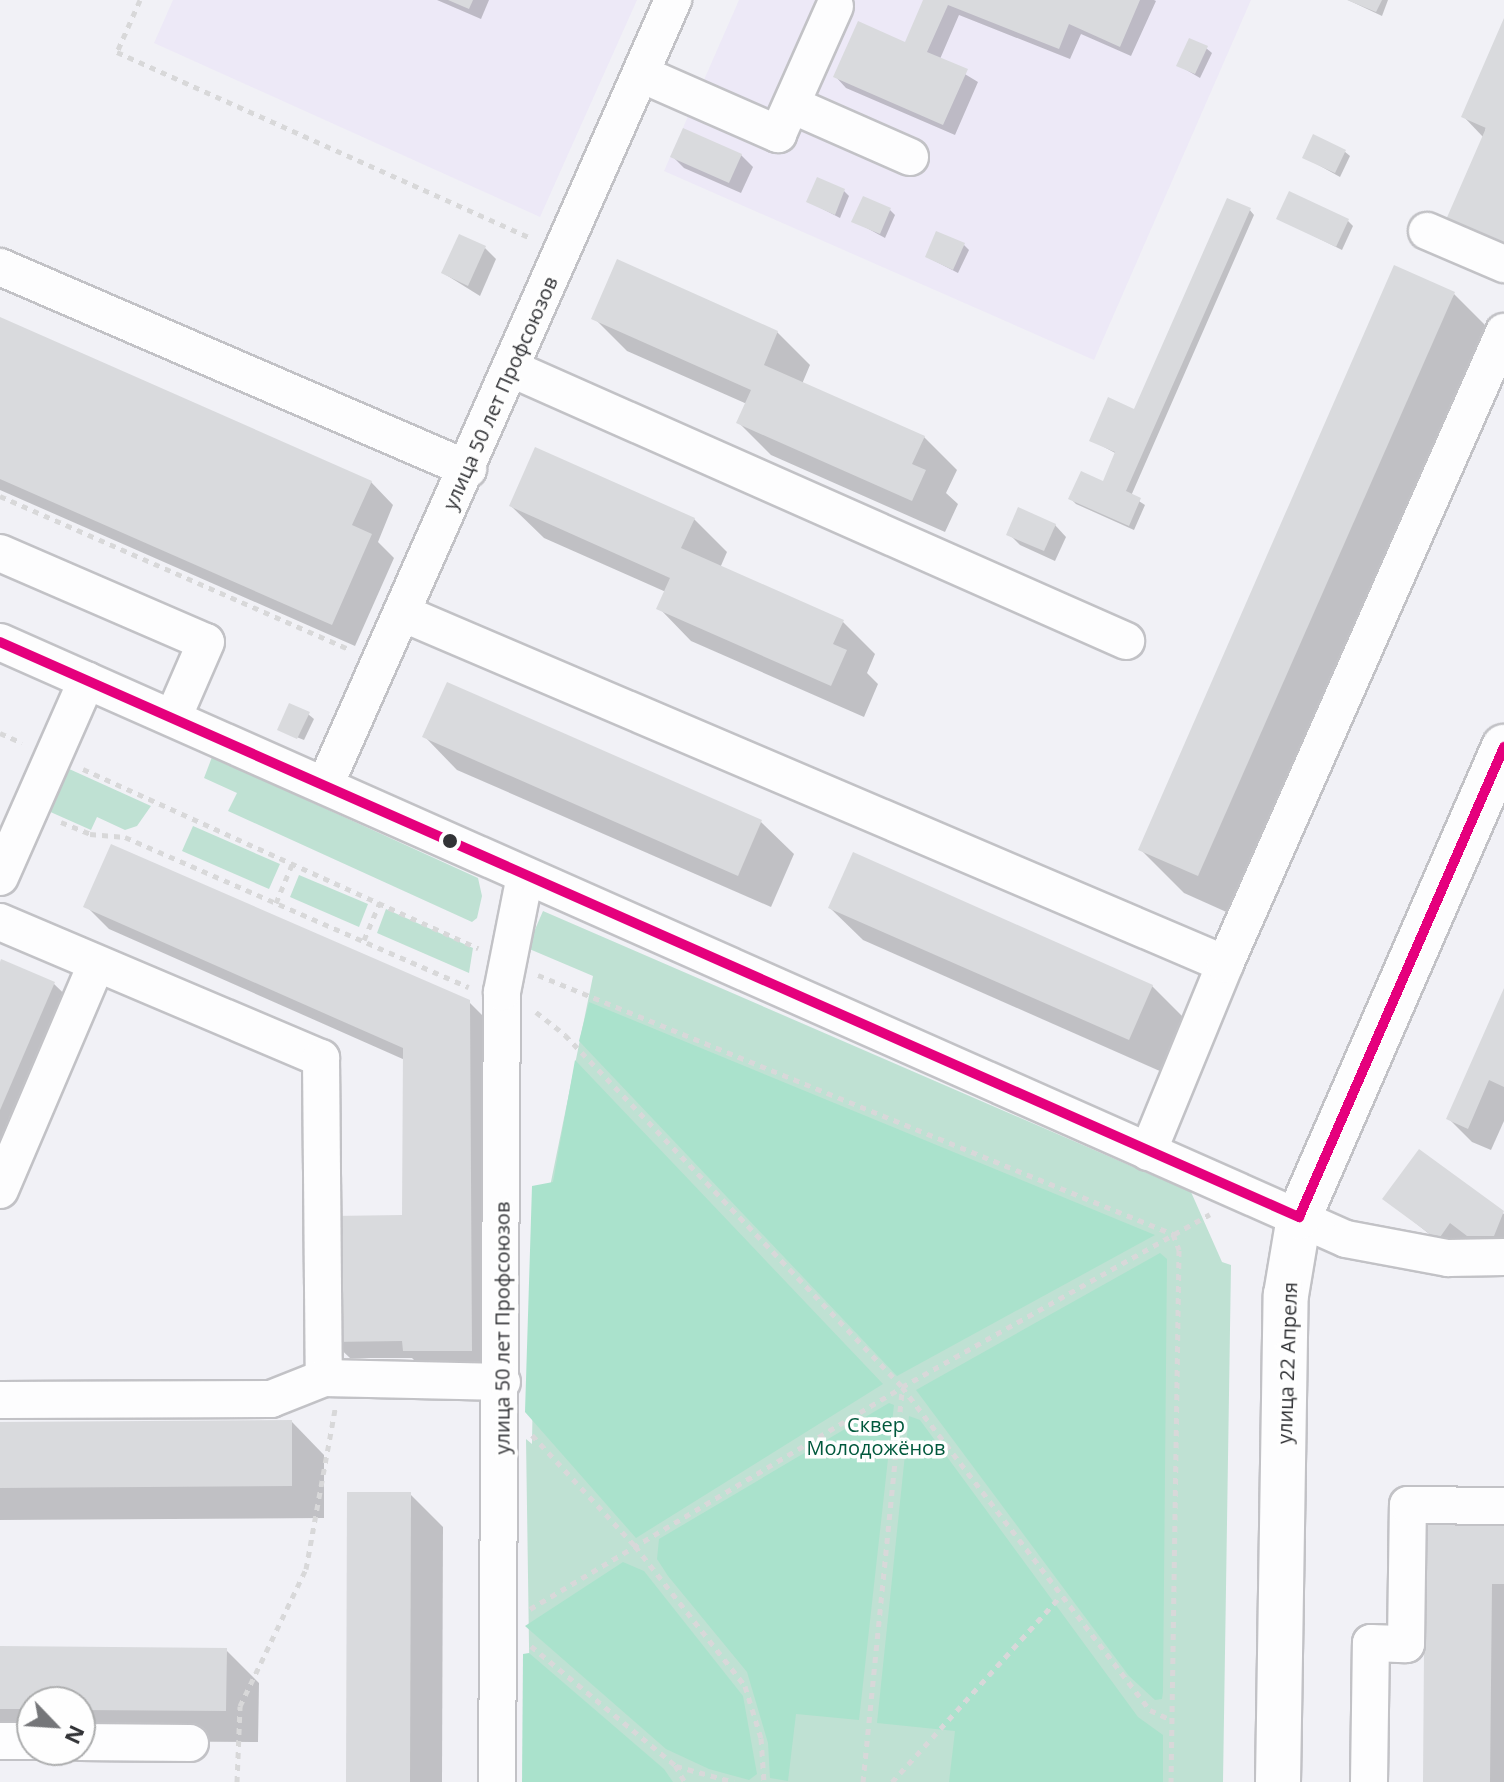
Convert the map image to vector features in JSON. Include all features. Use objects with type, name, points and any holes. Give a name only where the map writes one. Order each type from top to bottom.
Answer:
[{"type":"main road","name":"улица 22 Апреля","points":[[1278,1782],[1286,1295],[1299,1217],[1504,747]]},
{"type":"street","name":"улица 50 лет Профсоюзов","points":[[325,785],[468,469],[673,0]]},
{"type":"street","points":[[641,74],[778,134],[835,6]]},
{"type":"street","points":[[792,105],[910,157]]},
{"type":"street","points":[[1427,231],[1504,264]]},
{"type":"street","points":[[0,267],[468,469]]},
{"type":"street","points":[[1148,1152],[1225,964],[1504,332]]},
{"type":"street","points":[[510,368],[1126,641]]},
{"type":"street","points":[[0,553],[206,642],[173,718]]},
{"type":"street","points":[[402,613],[1225,964]]},
{"type":"street","points":[[0,642],[1346,1239],[1448,1258],[1504,1257]]},
{"type":"street","points":[[0,877],[87,680]]},
{"type":"street","name":"улица 50 лет Профсоюзов","points":[[497,1782],[504,958],[525,876]]},
{"type":"street","points":[[0,922],[321,1058],[332,1379]]},
{"type":"street","points":[[0,1190],[96,965]]},
{"type":"street","points":[[0,1400],[271,1399],[332,1379],[502,1391]]},
{"type":"street","points":[[1369,1782],[1371,1643],[1406,1644],[1408,1505],[1504,1506]]},
{"type":"street","points":[[96,1742],[190,1743]]},
{"type":"path","points":[[140,0],[117,52],[562,252]]},
{"type":"path","points":[[0,496],[379,663]]},
{"type":"path","points":[[0,733],[504,958],[1173,1234],[1179,1250],[1171,1782]]},
{"type":"path","points":[[29,809],[90,834],[125,837],[482,992]]},
{"type":"path","points":[[276,903],[293,862]]},
{"type":"path","points":[[364,940],[380,902]]},
{"type":"path","points":[[532,1008],[565,1035],[902,1387],[1060,1597],[1150,1710],[1171,1720]]},
{"type":"path","points":[[518,1616],[902,1387],[1173,1234]]},
{"type":"path","points":[[237,1782],[240,1706],[306,1569],[332,1379]]},
{"type":"path","points":[[863,1782],[902,1387]]},
{"type":"path","points":[[502,1391],[635,1546],[745,1686],[761,1738],[764,1782]]},
{"type":"path","points":[[892,1782],[1060,1597]]},
{"type":"path","points":[[519,1635],[675,1765],[685,1782]]},
{"type":"path","points":[[675,1765],[734,1782]]},
{"type":"shaded area","points":[[173,0],[637,0],[540,217],[154,43]]},
{"type":"shaded area","points":[[739,0],[1251,0],[1094,360],[664,171]]},
{"type":"green space","points":[[212,757],[478,878],[482,896],[477,918],[472,922],[228,811],[237,793],[204,778]]},
{"type":"green space","points":[[67,768],[151,806],[137,826],[125,830],[97,817],[91,830],[46,810]]},
{"type":"green space","points":[[193,826],[280,864],[269,889],[182,851]]},
{"type":"green space","points":[[299,875],[368,904],[359,927],[290,897]]},
{"type":"green space","points":[[386,909],[473,948],[469,973],[377,933]]},
{"type":"green space","name":"Сквер Молодожёнов","points":[[543,911],[1191,1192],[1222,1262],[1231,1265],[1223,1782],[531,1782],[526,1439],[532,1444],[535,1260],[593,976],[527,948]]},
{"type":"green space","points":[[589,1002],[1155,1235],[897,1376],[579,1041]]},
{"type":"green space","points":[[575,1060],[883,1384],[636,1538],[525,1412],[532,1186],[553,1182]]},
{"type":"green space","points":[[1160,1253],[1167,1259],[1163,1692],[1162,1699],[1155,1700],[1129,1676],[916,1390]]},
{"type":"green space","points":[[889,1403],[894,1405],[859,1720],[796,1714],[788,1781],[770,1778],[768,1743],[747,1672],[668,1576],[657,1559],[659,1539]]},
{"type":"green space","points":[[909,1416],[920,1420],[1138,1717],[1163,1735],[1163,1782],[949,1782],[955,1731],[877,1723]]},
{"type":"green space","points":[[623,1562],[644,1571],[743,1696],[757,1774],[749,1780],[709,1769],[666,1749],[525,1626]]},
{"type":"green space","points":[[529,1653],[664,1769],[673,1782],[522,1782],[523,1654]]},
{"type":"building","points":[[448,0],[473,0],[469,9]]},
{"type":"building","points":[[923,0],[1140,0],[1120,47],[1069,24],[1059,49],[948,5],[927,52],[968,69],[943,125],[833,77],[858,21],[905,42]]},
{"type":"building","points":[[1347,0],[1382,0],[1376,12]]},
{"type":"building","points":[[1504,18],[1504,248],[1445,222],[1486,128],[1461,117]]},
{"type":"building","points":[[1189,38],[1208,46],[1195,74],[1176,66]]},
{"type":"building","points":[[683,128],[742,154],[729,183],[670,157]]},
{"type":"building","points":[[1313,134],[1346,150],[1335,173],[1302,158]]},
{"type":"building","points":[[817,177],[845,189],[835,215],[806,202]]},
{"type":"building","points":[[1289,191],[1349,219],[1336,247],[1276,219]]},
{"type":"building","points":[[863,196],[891,208],[880,234],[851,222]]},
{"type":"building","points":[[1227,198],[1251,208],[1126,491],[1141,498],[1129,526],[1068,499],[1081,471],[1103,481],[1115,452],[1089,441],[1108,397],[1134,409]]},
{"type":"building","points":[[936,231],[965,243],[953,270],[925,257]]},
{"type":"building","points":[[459,234],[486,246],[468,286],[441,273]]},
{"type":"building","points":[[617,259],[778,331],[764,365],[925,436],[912,464],[926,470],[912,501],[736,423],[751,390],[591,319]]},
{"type":"building","points":[[1394,265],[1455,292],[1198,876],[1138,850]]},
{"type":"building","points":[[0,317],[372,481],[352,525],[372,534],[332,625],[0,479]]},
{"type":"building","points":[[535,447],[695,518],[681,548],[844,620],[833,644],[847,650],[831,686],[656,609],[670,578],[509,506]]},
{"type":"building","points":[[1018,507],[1056,524],[1044,551],[1006,535]]},
{"type":"building","points":[[447,682],[762,820],[738,876],[422,737]]},
{"type":"building","points":[[289,703],[310,712],[297,739],[277,730]]},
{"type":"building","points":[[111,844],[470,1000],[472,1351],[403,1351],[402,1341],[330,1342],[332,1216],[402,1215],[403,1048],[83,907]]},
{"type":"building","points":[[853,852],[1153,985],[1129,1040],[828,908]]},
{"type":"building","points":[[1,959],[55,982],[0,1110],[0,962]]},
{"type":"building","points":[[1504,988],[1504,1087],[1489,1080],[1468,1129],[1446,1119]]},
{"type":"building","points":[[1419,1149],[1504,1211],[1494,1236],[1467,1236],[1450,1223],[1438,1240],[1382,1199]]},
{"type":"building","points":[[292,1420],[292,1486],[0,1488],[0,1422]]},
{"type":"building","points":[[347,1492],[411,1492],[410,1782],[346,1782]]},
{"type":"building","points":[[1425,1521],[1504,1522],[1504,1584],[1492,1584],[1490,1782],[1423,1782]]},
{"type":"building","points":[[0,1646],[227,1648],[226,1711],[96,1710],[96,1686],[16,1686],[16,1709],[0,1709]]},
{"type":"transit line","points":[[0,642],[1299,1217]]},
{"type":"transit line","points":[[1299,1217],[1504,747]]}]
